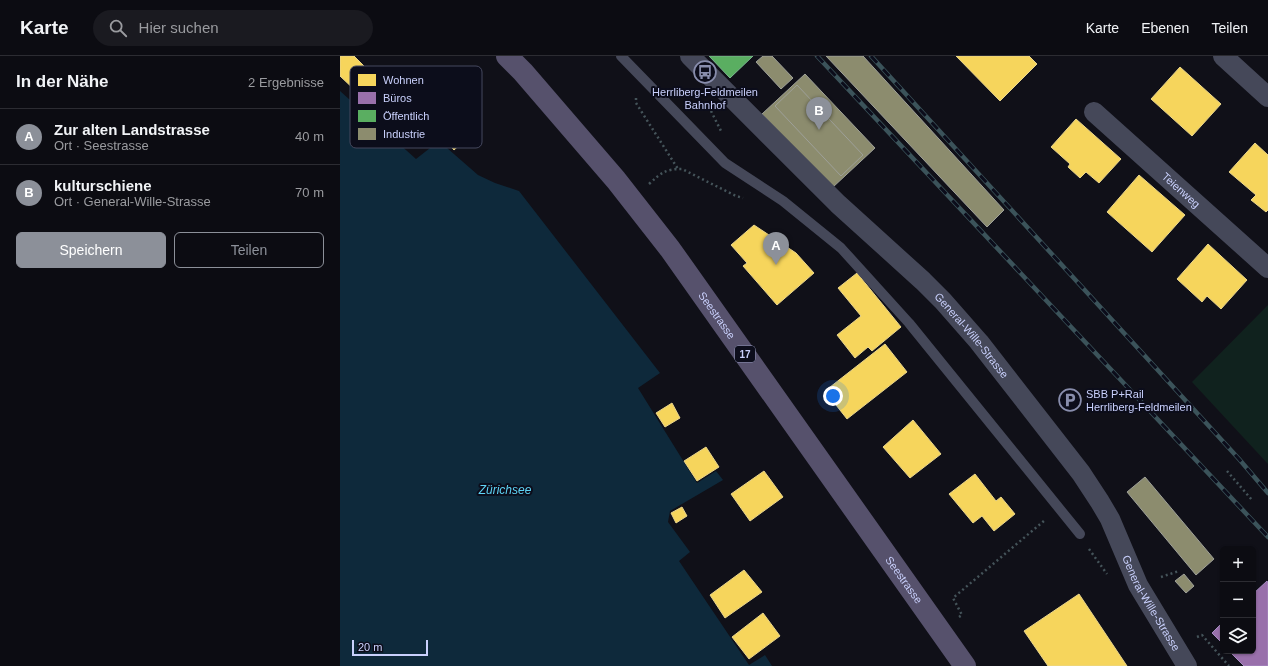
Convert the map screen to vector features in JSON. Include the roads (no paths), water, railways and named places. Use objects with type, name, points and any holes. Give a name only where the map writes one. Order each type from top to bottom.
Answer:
[{"type":"main road","name":"Seestrasse","points":[[507,56],[523,72],[616,180],[670,249],[965,666]]},
{"type":"street","name":"General-Wille-Strasse","points":[[690,56],[838,204],[923,281],[943,301],[979,342],[1081,473],[1100,502],[1110,519],[1138,585],[1187,666]]},
{"type":"street","points":[[1223,56],[1268,97]]},
{"type":"street","name":"Teienweg","points":[[1094,112],[1268,268]]},
{"type":"lane","points":[[621,56],[725,163],[783,201],[841,248],[909,323],[1080,534]]},
{"type":"water","name":"Zürichsee","points":[[340,91],[350,100],[350,148],[404,148],[416,159],[430,148],[447,148],[478,175],[495,183],[519,191],[660,373],[638,388],[697,483],[716,471],[723,480],[670,511],[668,522],[690,552],[679,561],[749,665],[765,655],[772,666],[340,666]]},
{"type":"railway","points":[[817,56],[1268,537]]},
{"type":"railway","points":[[871,56],[1239,459],[1268,493]]},
{"type":"place","name":"Herrliberg-Feldmeilen Bahnhof","points":[[705,72]]},
{"type":"place","name":"kulturschiene","points":[[819,130]]},
{"type":"place","name":"Zur alten Landstrasse","points":[[776,265]]},
{"type":"place","name":"SBB P+Rail Herrliberg-Feldmeilen","points":[[1070,400]]}]
